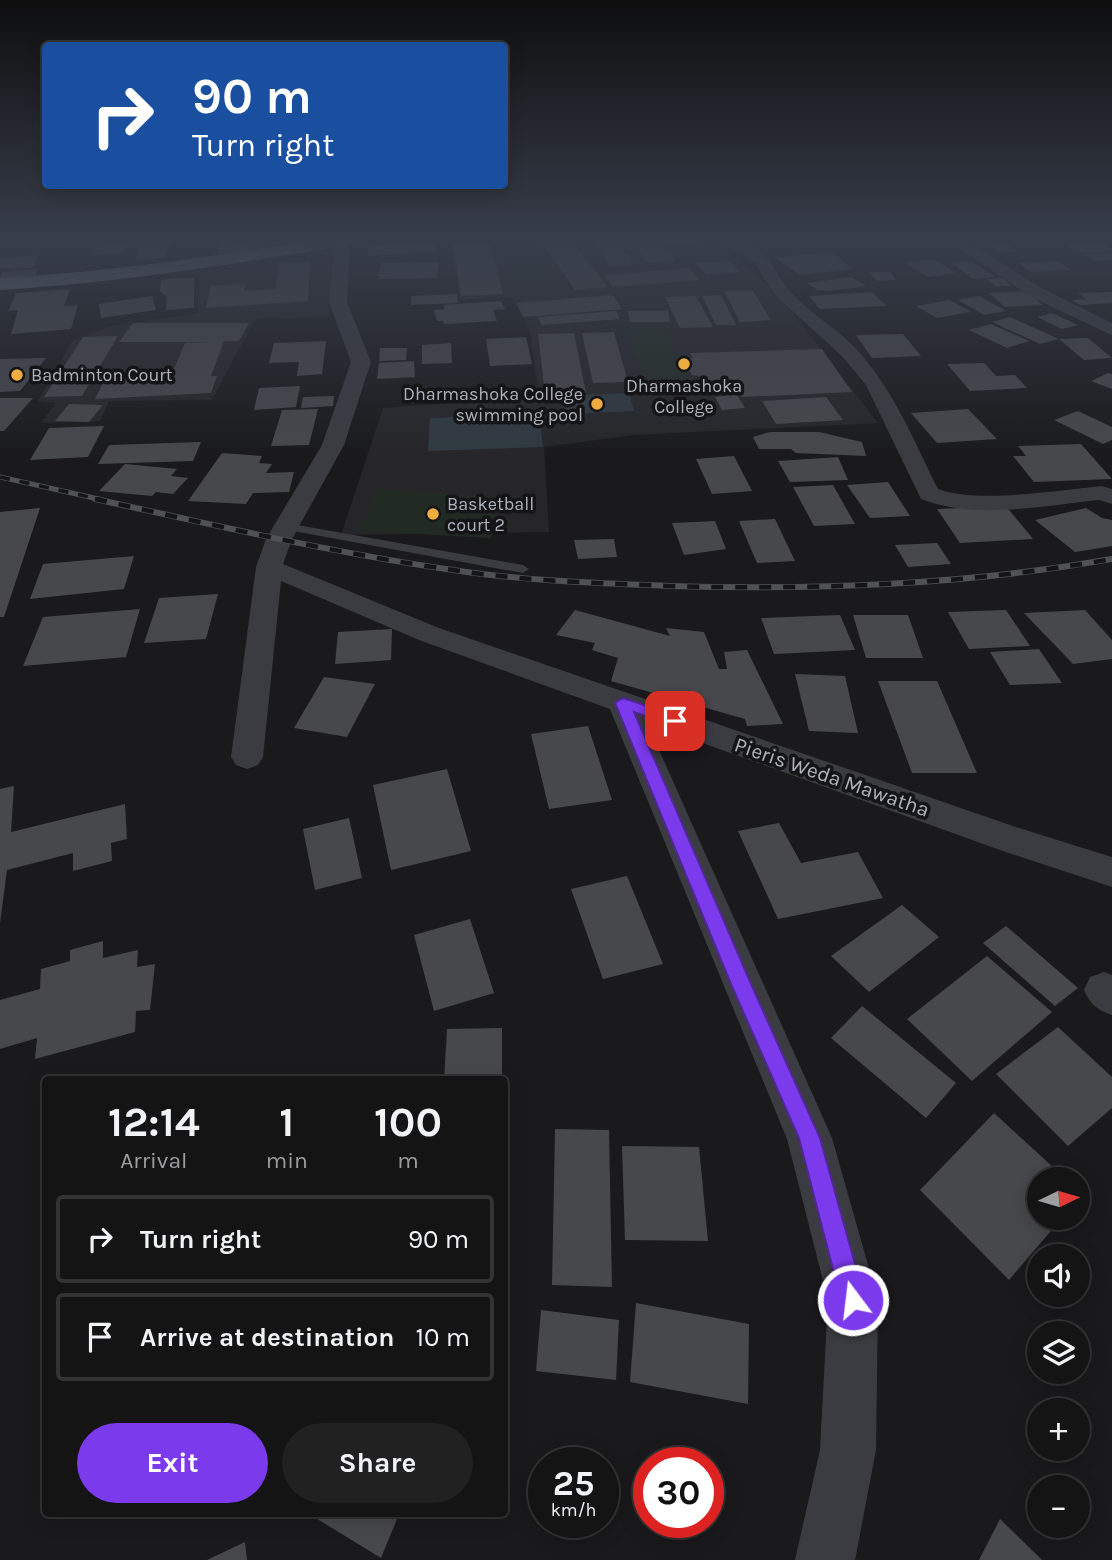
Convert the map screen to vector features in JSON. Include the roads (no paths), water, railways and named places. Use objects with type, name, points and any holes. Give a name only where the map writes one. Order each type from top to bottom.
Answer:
[{"type":"street","points":[[247,757],[269,567],[283,533],[333,445],[361,362],[342,313]]},
{"type":"street","points":[[805,313],[849,352],[875,383],[929,494],[938,500],[1023,499],[1102,493],[1112,497]]},
{"type":"street","points":[[1077,313],[1112,330]]},
{"type":"street","name":"Pieris Weda Mawatha","points":[[269,567],[429,634],[1012,840],[1112,872]]},
{"type":"street","points":[[623,703],[809,1138],[853,1300],[848,1450],[825,1560]]},
{"type":"lane","points":[[283,533],[523,569]]},
{"type":"railway","points":[[0,477],[103,500]]},
{"type":"railway","points":[[95,499],[274,538],[408,563],[480,574],[561,581],[725,587],[891,584],[1002,575],[1112,559]]},
{"type":"place","name":"Dharmashoka College","points":[[684,364]]},
{"type":"place","name":"Badminton Court","points":[[17,375]]},
{"type":"place","name":"Dharmashoka College swimming pool","points":[[597,404]]},
{"type":"place","name":"Basketball court 2","points":[[433,514]]}]
